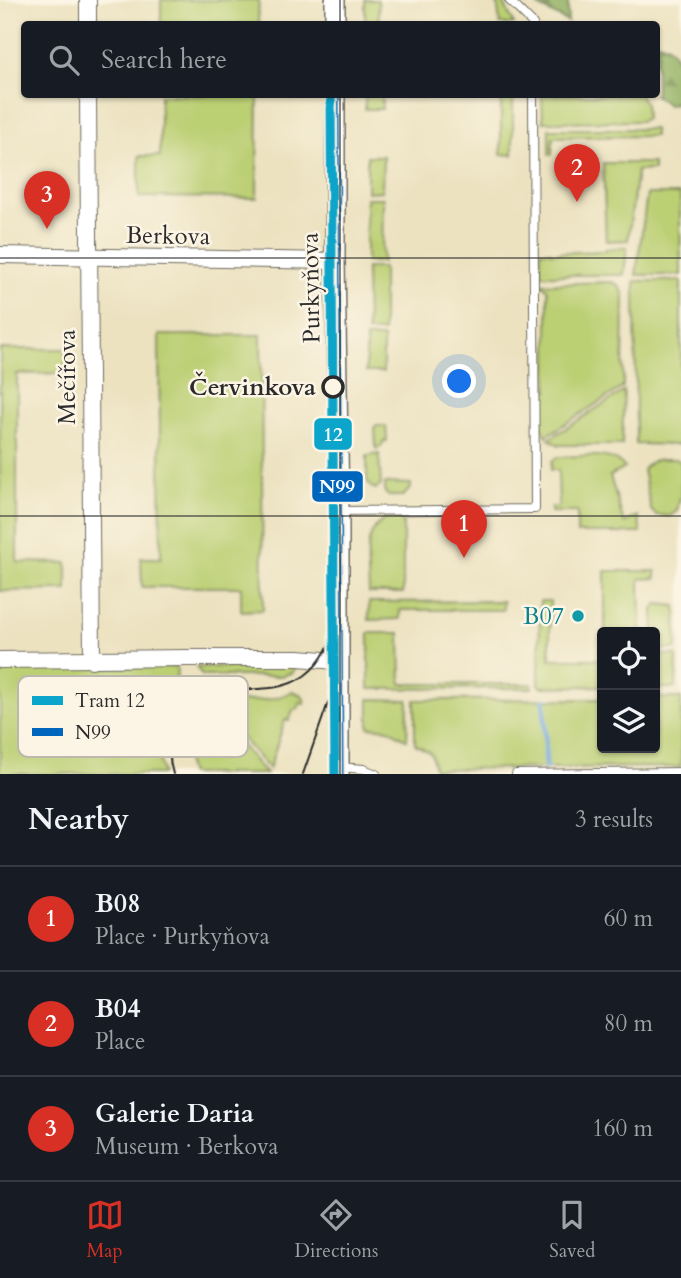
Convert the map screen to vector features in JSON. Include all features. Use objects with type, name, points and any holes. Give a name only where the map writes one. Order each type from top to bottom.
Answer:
[{"type":"street","points":[[88,0],[88,21]]},
{"type":"street","points":[[335,0],[335,21]]},
{"type":"street","name":"Mečířova","points":[[88,98],[92,660]]},
{"type":"street","name":"Purkyňova","points":[[335,98],[339,771]]},
{"type":"street","name":"Berkova","points":[[0,255],[335,261]]},
{"type":"street","points":[[0,660],[256,658],[337,661]]},
{"type":"lane","points":[[509,0],[530,21]]},
{"type":"lane","points":[[339,512],[535,509],[533,98]]},
{"type":"lane","points":[[339,771],[364,769],[376,774]]},
{"type":"lane","points":[[516,774],[681,772]]},
{"type":"green space","points":[[161,0],[259,0],[258,21],[161,21]]},
{"type":"green space","points":[[365,0],[378,0],[379,21],[365,21]]},
{"type":"green space","points":[[497,0],[502,0],[512,21],[500,21]]},
{"type":"green space","points":[[535,0],[568,0],[568,21],[566,21],[538,6]]},
{"type":"green space","points":[[660,43],[671,49],[680,73],[681,101],[668,105],[658,98]]},
{"type":"green space","points":[[160,98],[258,98],[257,198],[139,197],[139,156],[160,156]]},
{"type":"green space","points":[[365,98],[382,98],[382,109],[365,109]]},
{"type":"green space","points":[[501,98],[513,98],[513,155],[501,154]]},
{"type":"green space","points":[[542,98],[642,98],[645,103],[646,118],[641,121],[543,122]]},
{"type":"green space","points":[[549,129],[654,129],[654,136],[553,137],[552,155],[549,155]]},
{"type":"green space","points":[[367,156],[383,156],[382,191],[367,192]]},
{"type":"green space","points":[[603,163],[653,163],[653,170],[637,171],[628,240],[606,241]]},
{"type":"green space","points":[[647,194],[680,194],[681,275],[636,275]]},
{"type":"green space","points":[[366,198],[383,198],[382,262],[366,262]]},
{"type":"green space","points":[[627,247],[624,275],[541,275],[541,251],[605,251]]},
{"type":"green space","points":[[366,268],[383,268],[383,332],[367,332]]},
{"type":"green space","points":[[635,281],[681,281],[681,445],[636,444]]},
{"type":"green space","points":[[613,282],[624,295],[623,387],[546,436],[542,427],[542,394],[548,391],[548,290],[541,284]]},
{"type":"green space","points":[[159,335],[261,335],[263,610],[241,611],[241,587],[142,587],[141,558],[161,558]]},
{"type":"green space","points":[[366,338],[383,338],[383,372],[366,372]]},
{"type":"green space","points":[[0,349],[66,349],[66,373],[17,374],[17,562],[67,563],[67,590],[0,591]]},
{"type":"green space","points":[[624,391],[622,445],[559,445],[549,439]]},
{"type":"green space","points":[[375,426],[386,426],[387,441],[376,449]]},
{"type":"green space","points":[[379,454],[381,485],[376,489],[367,481],[367,456]]},
{"type":"green space","points":[[594,456],[619,462],[625,468],[610,476],[624,523],[638,516],[641,533],[577,533],[577,512],[551,512],[551,507],[559,507],[558,470],[551,470],[552,461],[557,457]]},
{"type":"green space","points":[[676,459],[681,462],[681,495],[677,511],[670,516],[656,515],[651,510],[643,470],[654,461]]},
{"type":"green space","points":[[385,483],[411,484],[411,488],[403,496],[389,496],[385,493]]},
{"type":"green space","points":[[386,519],[403,519],[403,593],[369,593],[369,542],[372,532]]},
{"type":"green space","points":[[605,571],[656,571],[656,578],[640,579],[641,627],[605,627]]},
{"type":"green space","points":[[503,601],[503,610],[400,610],[400,619],[369,620],[369,602]]},
{"type":"green space","points":[[540,601],[550,601],[550,659],[597,659],[597,686],[541,687]]},
{"type":"green space","points":[[657,604],[676,606],[677,649],[660,649],[660,627],[654,627],[653,610]]},
{"type":"green space","points":[[369,633],[400,633],[401,684],[532,684],[532,688],[369,689]]},
{"type":"green space","points":[[660,655],[677,657],[676,688],[660,688]]},
{"type":"green space","points":[[177,666],[177,676],[18,676],[18,757],[159,757],[163,774],[0,774],[0,668]]},
{"type":"green space","points":[[298,666],[291,673],[281,676],[203,676],[196,667]]},
{"type":"green space","points":[[292,691],[302,695],[305,702],[293,710],[289,721],[285,720],[269,769],[248,745],[248,701],[283,696]]},
{"type":"green space","points":[[660,698],[681,698],[681,767],[435,769],[431,753],[415,744],[415,700],[597,699],[597,753],[660,753]]},
{"type":"green space","points":[[369,699],[408,700],[407,740],[389,729],[369,727]]},
{"type":"green space","points":[[248,753],[266,774],[190,774],[186,757],[248,757]]},
{"type":"waterway","points":[[544,699],[546,768]]},
{"type":"tram line","name":"12","points":[[331,98],[335,774]]},
{"type":"tram line","points":[[248,689],[275,687],[299,679],[318,662],[334,631]]},
{"type":"tram line","points":[[303,774],[329,700],[342,648]]},
{"type":"tram line","points":[[170,757],[173,774]]},
{"type":"transit line","name":"N99","points":[[335,98],[339,774]]},
{"type":"place","name":"B04","points":[[577,202]]},
{"type":"place","name":"Galerie Daria","points":[[47,229]]},
{"type":"place","name":"Červinkova","points":[[333,387]]},
{"type":"place","name":"B08","points":[[464,558]]},
{"type":"place","name":"B07","points":[[578,616]]}]
